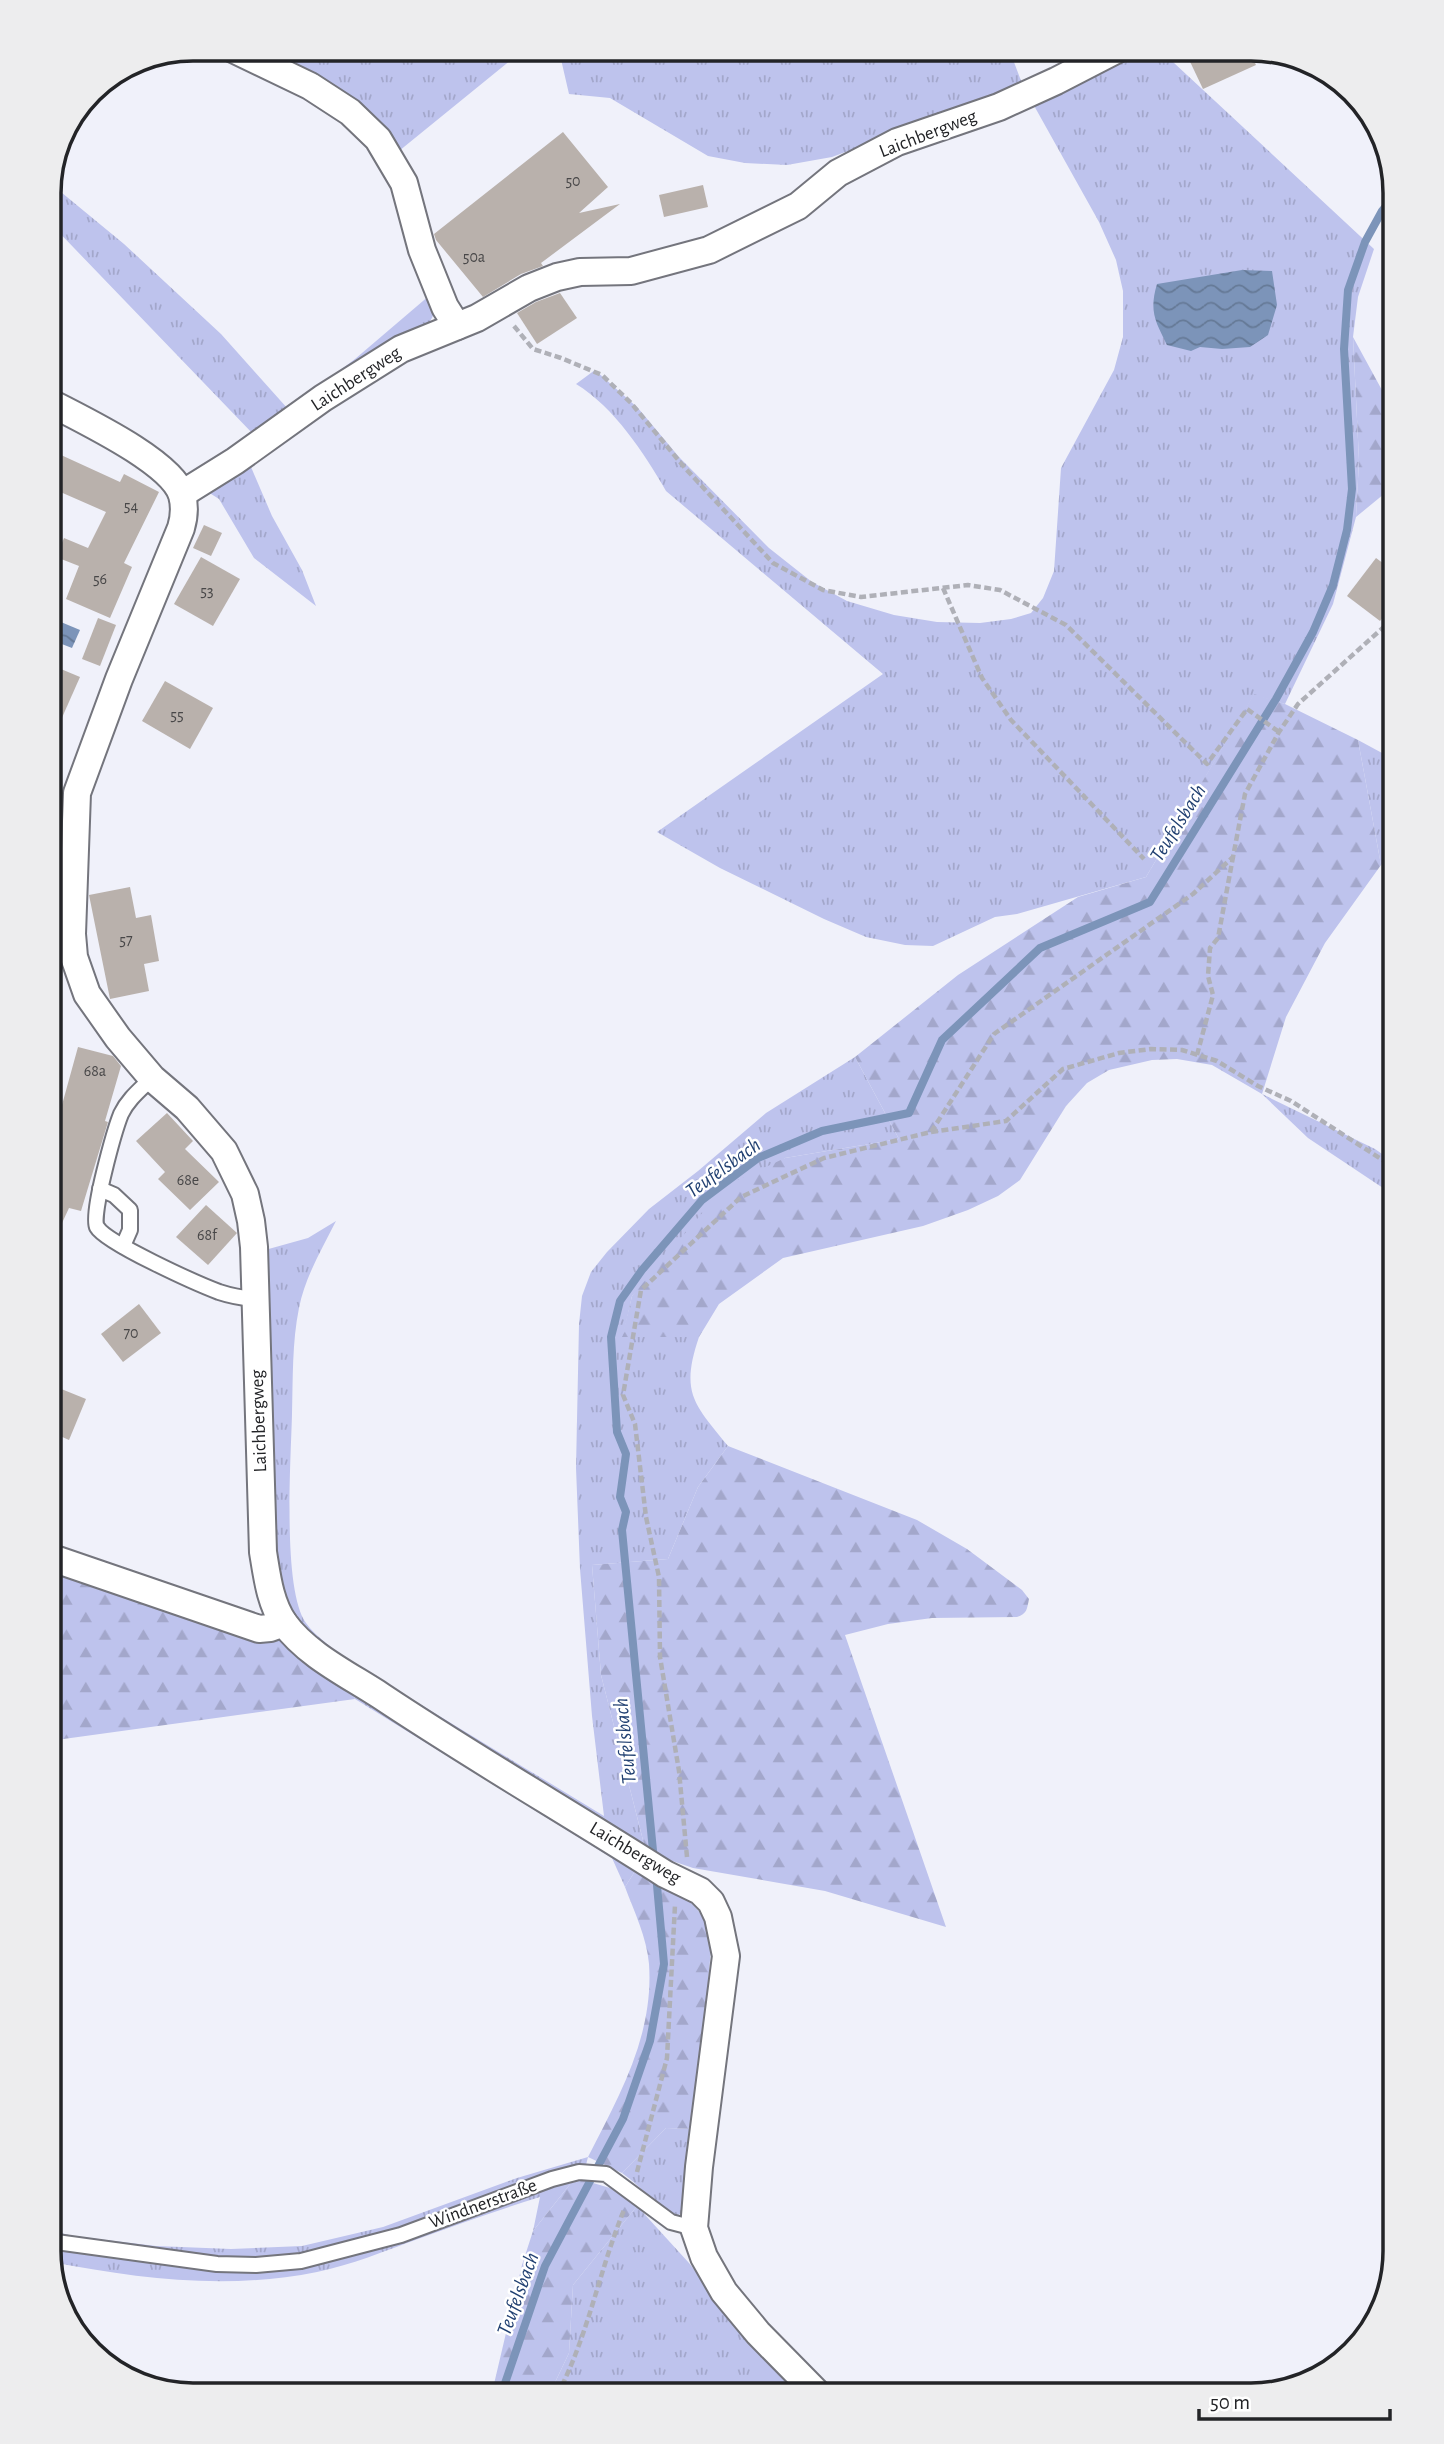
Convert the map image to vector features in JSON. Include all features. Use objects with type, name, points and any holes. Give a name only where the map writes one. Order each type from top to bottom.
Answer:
[{"type":"street","points":[[258,61],[310,86],[350,112],[378,139],[404,183],[422,250],[445,307],[457,326]]},
{"type":"street","name":"Laichbergweg","points":[[694,2228],[699,2167],[726,1956],[719,1917],[700,1891],[640,1858],[411,1716],[325,1660],[297,1639],[284,1623],[273,1598],[263,1552],[255,1299],[251,1221],[245,1194],[224,1152],[206,1128],[152,1077],[100,1015],[78,974],[72,934],[75,808],[81,778],[181,528],[182,494],[235,461],[323,398],[401,349],[457,326],[529,288],[557,277],[580,272],[631,271],[709,250],[798,206],[838,173],[897,142],[999,107],[1093,62]]},
{"type":"street","points":[[62,409],[127,443],[172,481],[182,494]]},
{"type":"street","points":[[61,1561],[259,1629],[284,1623]]},
{"type":"street","points":[[694,2228],[704,2257],[724,2292],[758,2333],[807,2383]]},
{"type":"lane","points":[[152,1077],[129,1101],[121,1114],[100,1189],[94,1221],[97,1229],[122,1246],[215,1290],[236,1297],[255,1299]]},
{"type":"lane","points":[[100,1189],[114,1195],[130,1210],[130,1230],[122,1246]]},
{"type":"lane","name":"Windnerstraße","points":[[61,2243],[217,2264],[256,2265],[301,2261],[401,2235],[552,2179],[579,2172],[606,2174],[671,2222],[694,2228]]},
{"type":"path","points":[[498,306],[533,349],[602,374],[773,563],[823,590],[861,597],[968,585],[1000,590],[1066,625],[1207,764],[1247,709],[1277,730]]},
{"type":"path","points":[[943,588],[982,678],[1011,720],[1144,859]]},
{"type":"path","points":[[1196,1055],[1213,995],[1208,976],[1210,948],[1218,938],[1245,794],[1277,730],[1298,704],[1383,628]]},
{"type":"path","points":[[931,1132],[994,1034],[1193,894],[1233,857]]},
{"type":"path","points":[[564,2382],[611,2242],[632,2191],[667,2058],[674,1878],[688,1854],[660,1657],[659,1577],[646,1517],[635,1424],[623,1395],[641,1290],[741,1197],[824,1158],[931,1132],[1006,1121],[1063,1069],[1119,1053],[1151,1049],[1182,1050],[1217,1061],[1258,1086],[1291,1101],[1383,1160]]},
{"type":"green space","points":[[284,61],[509,61],[399,151],[384,128],[365,108]]},
{"type":"green space","points":[[561,61],[1014,62],[1023,86],[832,157],[787,165],[745,163],[708,156],[610,98],[569,94]]},
{"type":"green space","points":[[1115,62],[1173,62],[1374,249],[1358,297],[1353,337],[1359,460],[1356,517],[1333,604],[1285,704],[1254,695],[1146,877],[1017,914],[995,917],[933,946],[905,945],[866,937],[824,919],[720,868],[657,832],[883,674],[666,491],[648,461],[615,418],[576,384],[595,370],[638,408],[679,457],[769,548],[812,582],[847,601],[894,615],[937,622],[980,623],[1031,613],[1043,598],[1054,571],[1061,468],[1114,370],[1123,337],[1123,291],[1116,260],[1099,222],[1032,102]]},
{"type":"green space","points":[[62,193],[124,244],[221,334],[288,409],[355,359],[430,295],[434,307],[432,318],[427,325],[254,435],[62,235]]},
{"type":"green space","points":[[1353,337],[1383,392],[1383,495],[1356,517],[1359,460]]},
{"type":"green space","points":[[251,467],[272,516],[302,570],[316,606],[254,558],[219,499],[208,492],[233,472]]},
{"type":"green space","points":[[1254,694],[1285,704],[1358,740],[1381,865],[1325,943],[1286,1017],[1262,1094],[1212,1065],[1177,1059],[1152,1060],[1109,1070],[1087,1083],[1066,1106],[1020,1180],[998,1196],[923,1226],[783,1258],[719,1304],[699,1337],[622,1337],[632,1296],[725,1186],[785,1158],[899,1139],[855,1057],[958,975],[1078,897],[1146,877]]},
{"type":"green space","points":[[1358,740],[1383,754],[1381,865]]},
{"type":"green space","points":[[855,1057],[899,1139],[785,1158],[632,1296],[623,1336],[699,1337],[691,1372],[694,1397],[706,1419],[728,1446],[698,1487],[668,1559],[592,1565],[601,1675],[646,1852],[304,1635],[276,1588],[265,1250],[308,1238],[336,1221],[305,1285],[294,1347],[291,1554],[298,1606],[306,1623],[327,1644],[358,1666],[604,1816],[592,1716],[580,1569],[576,1468],[582,1296],[591,1272],[649,1209],[766,1113]]},
{"type":"green space","points":[[1262,1094],[1383,1155],[1383,1188],[1308,1138]]},
{"type":"green space","points":[[728,1446],[917,1520],[967,1549],[1022,1590],[1029,1599],[1026,1611],[1017,1617],[932,1618],[888,1624],[845,1635],[946,1927],[825,1891],[693,1868],[646,1852],[601,1675],[592,1565],[668,1559],[698,1487]]},
{"type":"green space","points":[[61,1570],[113,1593],[280,1640],[350,1688],[355,1699],[61,1739]]},
{"type":"green space","points":[[350,1688],[637,1868],[625,1887],[612,1858],[355,1699]]},
{"type":"green space","points":[[637,1868],[695,1906],[707,1925],[711,1948],[696,2129],[666,2128],[622,2173],[588,2157],[632,2065],[646,2016],[649,1990],[648,1954],[625,1887]]},
{"type":"green space","points":[[666,2128],[696,2129],[685,2211],[675,2217],[622,2173]]},
{"type":"green space","points":[[588,2157],[586,2165],[366,2239],[284,2257],[219,2258],[61,2238],[61,2233],[156,2246],[231,2249],[302,2246],[383,2227],[517,2178]]},
{"type":"green space","points":[[570,2180],[583,2180],[571,2183],[533,2231],[540,2197],[355,2262],[283,2277],[217,2281],[118,2273],[62,2264],[61,2248],[317,2263],[344,2257]]},
{"type":"green space","points":[[583,2180],[610,2188],[637,2206],[573,2285],[569,2353],[555,2382],[494,2382],[522,2265],[533,2231],[571,2183]]},
{"type":"green space","points":[[637,2206],[689,2263],[744,2332],[794,2383],[555,2382],[569,2353],[573,2285]]},
{"type":"water","points":[[1242,270],[1272,271],[1277,305],[1268,335],[1250,347],[1200,347],[1191,351],[1167,345],[1154,316],[1157,284]]},
{"type":"water","points":[[62,622],[80,630],[72,648],[62,644]]},
{"type":"building","points":[[1190,62],[1254,62],[1256,65],[1203,89]]},
{"type":"building","points":[[563,132],[608,187],[579,213],[620,204],[541,263],[543,266],[521,274],[483,297],[436,240],[434,234]]},
{"type":"building","points":[[703,185],[708,207],[664,217],[659,195]]},
{"type":"building","points":[[560,293],[577,318],[537,344],[517,313]]},
{"type":"building","points":[[62,455],[120,482],[124,474],[159,492],[124,563],[132,567],[110,618],[66,599],[79,566],[62,559],[64,538],[88,548],[106,512],[62,493]]},
{"type":"building","points":[[204,525],[222,533],[211,556],[193,548]]},
{"type":"building","points":[[201,557],[240,579],[213,626],[174,604]]},
{"type":"building","points":[[1376,558],[1383,563],[1383,617],[1380,621],[1347,596]]},
{"type":"building","points":[[98,618],[116,625],[100,666],[82,659]]},
{"type":"building","points":[[62,669],[80,677],[62,718]]},
{"type":"building","points":[[165,681],[213,708],[190,749],[142,721]]},
{"type":"building","points":[[130,887],[136,918],[151,915],[159,961],[144,964],[149,991],[110,999],[89,895]]},
{"type":"building","points":[[78,1047],[113,1056],[121,1066],[105,1121],[108,1122],[81,1211],[69,1208],[61,1224],[62,1107]]},
{"type":"building","points":[[167,1113],[193,1141],[185,1149],[219,1182],[190,1210],[158,1179],[165,1172],[136,1141]]},
{"type":"building","points":[[206,1205],[237,1233],[208,1265],[176,1237]]},
{"type":"building","points":[[139,1304],[161,1333],[123,1362],[101,1334]]},
{"type":"building","points":[[61,1389],[86,1399],[69,1440],[61,1437]]},
{"type":"waterway","name":"Teufelsbach","points":[[654,1861],[622,1530],[626,1512],[620,1497],[626,1454],[617,1432],[611,1337],[620,1301],[642,1270],[702,1200],[758,1158],[822,1131],[909,1113],[942,1040],[1040,948],[1150,902],[1276,699],[1313,632],[1333,585],[1347,530],[1352,489],[1344,349],[1348,290],[1365,242],[1383,210]]},
{"type":"waterway","name":"Teufelsbach","points":[[505,2382],[545,2266],[623,2119],[650,2041],[664,1964],[656,1874]]}]
